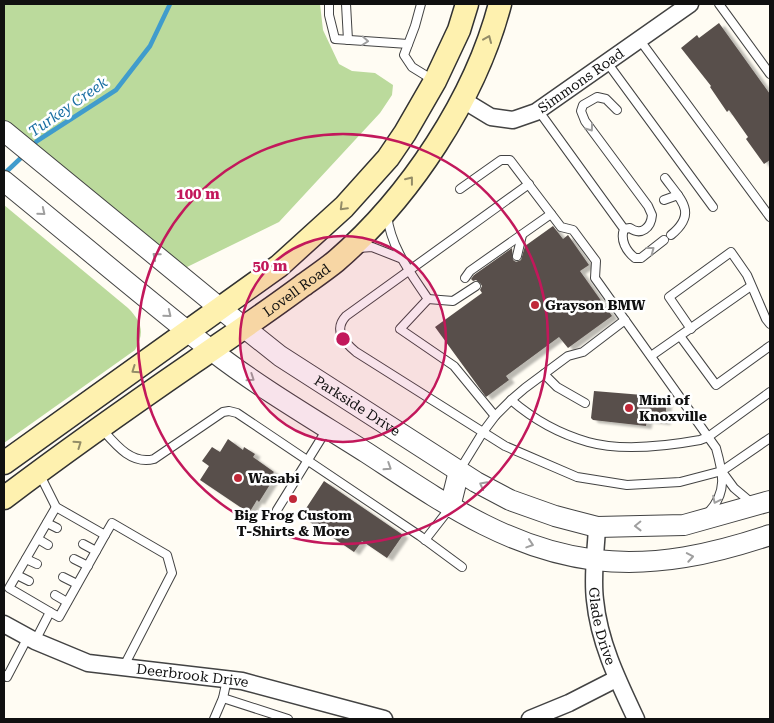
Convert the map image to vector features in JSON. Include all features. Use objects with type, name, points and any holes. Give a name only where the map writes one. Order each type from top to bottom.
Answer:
[{"type":"main road","points":[[4,463],[289,258],[337,214],[388,158],[405,134],[459,30],[467,4]]},
{"type":"main road","name":"Lovell Road","points":[[4,498],[336,261],[386,210],[415,175],[441,137],[463,100],[494,24],[500,4]]},
{"type":"main road","points":[[434,81],[463,100]]},
{"type":"street","name":"Simmons Road","points":[[463,100],[492,117],[513,120],[538,110],[690,4]]},
{"type":"street","name":"Parkside Drive","points":[[4,131],[280,356],[476,482],[510,500],[555,516],[597,526],[684,525],[763,503]]},
{"type":"street","points":[[4,181],[212,350],[450,507],[502,534],[541,547],[596,560],[652,561],[686,558],[731,548],[770,535]]},
{"type":"street","points":[[450,507],[459,471]]},
{"type":"street","name":"Glade Drive","points":[[597,526],[594,599],[604,644],[616,679],[636,719]]},
{"type":"street","name":"Deerbrook Drive","points":[[4,624],[31,639],[88,663],[242,681],[384,719]]},
{"type":"street","points":[[530,719],[568,703],[616,679]]},
{"type":"lane","points":[[329,4],[329,16],[335,39],[408,44]]},
{"type":"lane","points":[[346,4],[348,40]]},
{"type":"lane","points":[[421,4],[404,55],[412,67],[434,81]]},
{"type":"lane","points":[[719,4],[770,74]]},
{"type":"lane","points":[[639,39],[770,218]]},
{"type":"lane","points":[[606,61],[713,207]]},
{"type":"lane","points":[[617,110],[606,99],[597,96],[583,105],[581,111],[585,121],[648,206],[652,215],[652,220],[642,232],[635,232],[630,228],[624,229]]},
{"type":"lane","points":[[538,110],[624,229],[622,240],[635,258],[641,258],[668,238],[682,226],[686,217],[685,207],[665,178]]},
{"type":"lane","points":[[460,189],[501,160],[510,160],[561,227],[573,230],[596,261],[595,278],[716,448],[723,483],[716,502],[697,522]]},
{"type":"lane","points":[[529,184],[341,321],[340,330],[344,341],[356,352],[505,446],[577,476],[627,485],[680,482],[722,471],[770,438]]},
{"type":"lane","points":[[648,206],[678,195]]},
{"type":"lane","points":[[386,210],[389,232],[400,258],[428,299]]},
{"type":"lane","points":[[465,278],[470,271],[551,214]]},
{"type":"lane","points":[[518,256],[522,235]]},
{"type":"lane","points":[[347,250],[372,247],[400,258]]},
{"type":"lane","points":[[691,329],[669,297],[730,252],[747,275],[770,324]]},
{"type":"lane","points":[[428,299],[453,301],[476,286]]},
{"type":"lane","points":[[650,356],[751,286]]},
{"type":"lane","points":[[428,299],[400,329],[454,366],[495,416]]},
{"type":"lane","points":[[459,471],[483,432],[510,400],[568,356],[583,352],[625,320]]},
{"type":"lane","points":[[680,336],[716,385],[770,346]]},
{"type":"lane","points":[[544,374],[557,387],[585,403]]},
{"type":"lane","points":[[510,400],[543,423],[570,436],[590,443],[641,446],[678,444],[708,437],[770,392]]},
{"type":"lane","points":[[101,428],[123,451],[135,459],[146,461],[154,458],[223,412],[229,411],[237,414],[425,540],[462,567]]},
{"type":"lane","points":[[277,510],[328,428]]},
{"type":"lane","points":[[722,471],[734,488],[763,503]]},
{"type":"lane","points":[[38,472],[56,507],[105,535]]},
{"type":"lane","points":[[56,507],[9,588],[59,617],[112,523],[167,555],[172,573],[123,668]]},
{"type":"lane","points":[[425,540],[450,507]]},
{"type":"lane","points":[[47,523],[57,528]]},
{"type":"lane","points":[[38,539],[48,545]]},
{"type":"lane","points":[[83,544],[96,551]]},
{"type":"lane","points":[[26,558],[37,564]]},
{"type":"lane","points":[[74,559],[88,566]]},
{"type":"lane","points":[[17,575],[29,581]]},
{"type":"lane","points":[[63,577],[77,584]]},
{"type":"lane","points":[[55,596],[67,602]]},
{"type":"lane","points":[[4,675],[7,677],[50,612]]},
{"type":"lane","points":[[214,719],[223,698],[227,679]]},
{"type":"lane","points":[[223,698],[288,719]]},
{"type":"green space","points":[[4,4],[320,4],[323,30],[339,64],[352,71],[375,73],[393,85],[392,95],[380,113],[279,222],[185,268],[4,122]]},
{"type":"green space","points":[[4,205],[128,308],[139,323],[141,333],[135,350],[4,443]]},
{"type":"building","points":[[719,23],[770,94],[770,160],[764,164],[746,139],[748,137],[729,110],[727,112],[711,86],[681,48],[697,35],[699,38]]},
{"type":"building","name":"Grayson BMW","points":[[553,226],[563,239],[568,235],[589,265],[580,271],[612,316],[568,348],[559,337],[506,376],[509,380],[486,397],[435,327],[482,293],[480,283],[471,279],[474,275],[512,248],[513,260],[516,262],[521,260],[525,246]]},
{"type":"building","name":"Mini of Knoxville","points":[[594,391],[667,397],[665,422],[647,420],[646,426],[593,420],[591,418]]},
{"type":"building","name":"Wasabi","points":[[228,439],[243,450],[244,447],[255,454],[253,457],[276,475],[259,502],[257,500],[249,513],[200,480],[209,466],[202,461],[212,447],[220,452]]},
{"type":"building","points":[[324,481],[403,535],[387,558],[362,541],[354,552],[301,516]]},
{"type":"waterway","name":"Turkey Creek","points":[[32,146],[116,90],[150,46],[170,4]]},
{"type":"waterway","name":"Turkey Creek","points":[[4,174],[25,154]]},
{"type":"place","name":"Grayson BMW","points":[[535,305]]},
{"type":"place","name":"Mini of Knoxville","points":[[629,408]]},
{"type":"place","name":"Wasabi","points":[[238,478]]},
{"type":"place","name":"Big Frog Custom T-Shirts & More","points":[[293,499]]}]
